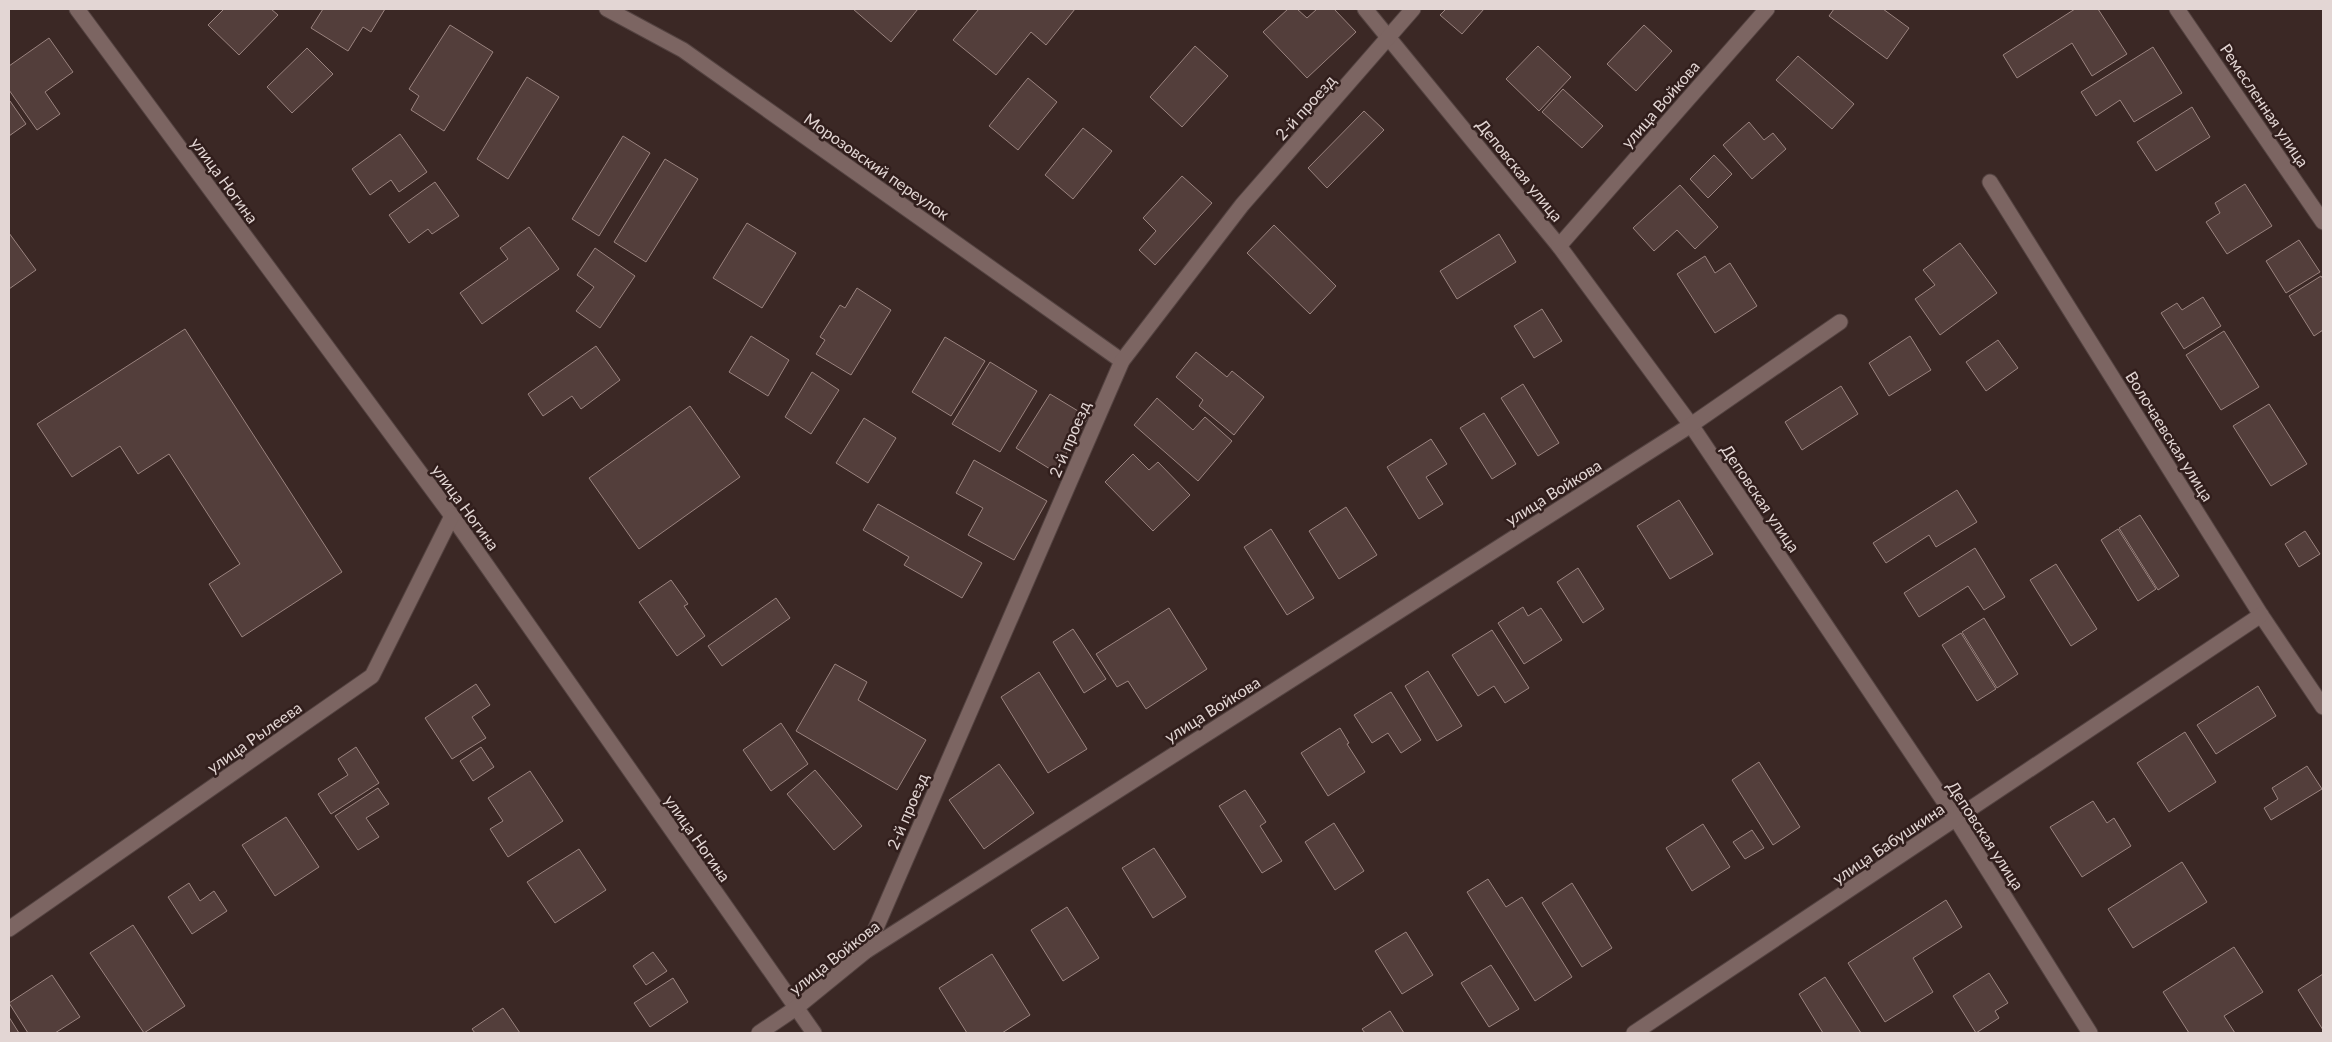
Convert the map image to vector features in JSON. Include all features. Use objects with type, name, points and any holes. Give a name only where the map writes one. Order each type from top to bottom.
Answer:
[{"type":"street","name":"улица Ногина","points":[[77,9],[452,516],[814,1033]]},
{"type":"street","name":"Морозовский переулок","points":[[607,9],[683,50],[1122,361]]},
{"type":"street","name":"Деповская улица","points":[[1365,9],[1390,37],[1559,246],[1691,425],[1956,819],[2090,1033]]},
{"type":"street","name":"2-й проезд","points":[[866,950],[1122,361],[1242,205],[1413,9]]},
{"type":"street","name":"улица Войкова","points":[[1559,246],[1767,9]]},
{"type":"street","name":"Ремесленная улица","points":[[2177,9],[2323,222]]},
{"type":"street","name":"Волочаевская улица","points":[[1990,182],[2261,615],[2323,707]]},
{"type":"street","name":"улица Войкова","points":[[758,1033],[796,1008],[866,950],[1691,425],[1840,322]]},
{"type":"street","name":"улица Рылеева","points":[[9,929],[372,676],[452,516]]},
{"type":"street","name":"улица Бабушкина","points":[[1634,1033],[2261,615]]},
{"type":"building","points":[[224,9],[271,9],[278,15],[239,55],[208,25]]},
{"type":"building","points":[[323,9],[385,9],[371,32],[363,27],[348,51],[311,28]]},
{"type":"building","points":[[853,9],[918,9],[891,42]]},
{"type":"building","points":[[979,9],[1075,9],[1046,45],[1031,32],[996,75],[953,40]]},
{"type":"building","points":[[1288,9],[1297,9],[1307,18],[1317,9],[1334,9],[1356,32],[1307,78],[1263,32]]},
{"type":"building","points":[[1446,9],[1484,9],[1462,34],[1440,15]]},
{"type":"building","points":[[1834,9],[1883,9],[1909,28],[1887,59],[1829,16]]},
{"type":"building","points":[[2075,9],[2098,9],[2127,54],[2092,76],[2072,43],[2017,78],[2003,55]]},
{"type":"building","points":[[450,25],[493,52],[444,131],[411,110],[419,96],[409,89]]},
{"type":"building","points":[[1644,25],[1672,51],[1636,91],[1607,64]]},
{"type":"building","points":[[49,38],[73,72],[45,92],[60,114],[37,130],[9,90],[9,66]]},
{"type":"building","points":[[1195,46],[1228,76],[1182,127],[1150,97]]},
{"type":"building","points":[[1538,46],[1571,77],[1539,111],[1506,79]]},
{"type":"building","points":[[2153,47],[2182,93],[2134,122],[2120,100],[2096,116],[2081,92]]},
{"type":"building","points":[[307,48],[333,74],[292,113],[267,87]]},
{"type":"building","points":[[1798,56],[1854,104],[1832,129],[1776,80]]},
{"type":"building","points":[[527,77],[559,97],[508,179],[477,159]]},
{"type":"building","points":[[1028,78],[1057,102],[1018,150],[989,126]]},
{"type":"building","points":[[1563,89],[1603,126],[1582,148],[1542,112]]},
{"type":"building","points":[[9,102],[26,124],[9,136]]},
{"type":"building","points":[[2192,107],[2210,137],[2156,171],[2137,142]]},
{"type":"building","points":[[1364,111],[1384,130],[1327,188],[1308,168]]},
{"type":"building","points":[[1749,122],[1764,140],[1773,133],[1786,149],[1752,179],[1723,145]]},
{"type":"building","points":[[1083,128],[1112,151],[1073,199],[1045,175]]},
{"type":"building","points":[[400,134],[427,172],[399,192],[391,180],[370,195],[352,169]]},
{"type":"building","points":[[623,136],[650,153],[599,236],[572,219]]},
{"type":"building","points":[[1714,155],[1732,174],[1708,198],[1690,179]]},
{"type":"building","points":[[665,159],[698,179],[646,262],[614,242]]},
{"type":"building","points":[[1182,176],[1212,203],[1155,265],[1139,250],[1156,231],[1143,218]]},
{"type":"building","points":[[435,182],[459,216],[432,234],[428,229],[409,243],[389,215]]},
{"type":"building","points":[[2245,184],[2272,226],[2227,254],[2206,222],[2220,213],[2215,203]]},
{"type":"building","points":[[1680,185],[1718,227],[1695,249],[1677,230],[1654,251],[1633,228]]},
{"type":"building","points":[[747,223],[796,253],[762,308],[713,278]]},
{"type":"building","points":[[1274,225],[1336,286],[1310,314],[1247,253]]},
{"type":"building","points":[[529,227],[559,269],[482,324],[460,293],[508,259],[500,248]]},
{"type":"building","points":[[9,233],[36,270],[9,289]]},
{"type":"building","points":[[1499,234],[1516,262],[1457,299],[1440,271]]},
{"type":"building","points":[[2299,240],[2320,272],[2286,293],[2266,261]]},
{"type":"building","points":[[1960,243],[1997,293],[1940,335],[1915,299],[1935,285],[1923,270]]},
{"type":"building","points":[[595,248],[635,276],[600,328],[576,311],[594,287],[577,275]]},
{"type":"building","points":[[1705,256],[1715,273],[1730,263],[1757,306],[1715,333],[1677,274]]},
{"type":"building","points":[[2321,276],[2323,279],[2323,330],[2314,336],[2289,296]]},
{"type":"building","points":[[857,288],[891,310],[851,375],[816,354],[825,340],[820,337],[840,305],[845,308]]},
{"type":"building","points":[[2203,297],[2221,326],[2184,349],[2161,313],[2177,303],[2182,310]]},
{"type":"building","points":[[1542,309],[1562,341],[1534,358],[1514,326]]},
{"type":"building","points":[[185,329],[342,572],[242,637],[209,584],[240,564],[169,454],[138,474],[120,446],[72,477],[37,424]]},
{"type":"building","points":[[2224,331],[2259,387],[2221,410],[2186,355]]},
{"type":"building","points":[[751,336],[789,360],[768,396],[729,372]]},
{"type":"building","points":[[1910,336],[1931,370],[1889,396],[1869,363]]},
{"type":"building","points":[[945,337],[985,361],[951,416],[912,392]]},
{"type":"building","points":[[1998,340],[2018,368],[1986,391],[1966,362]]},
{"type":"building","points":[[596,346],[620,380],[581,409],[572,396],[543,416],[528,394]]},
{"type":"building","points":[[1196,352],[1227,377],[1232,371],[1264,397],[1234,435],[1199,406],[1203,400],[1176,377]]},
{"type":"building","points":[[990,362],[1037,391],[1000,452],[952,424]]},
{"type":"building","points":[[812,372],[839,390],[811,434],[785,417]]},
{"type":"building","points":[[1523,384],[1559,443],[1538,456],[1501,398]]},
{"type":"building","points":[[1841,386],[1858,414],[1802,450],[1785,422]]},
{"type":"building","points":[[1050,394],[1088,417],[1055,472],[1016,448]]},
{"type":"building","points":[[1157,398],[1193,430],[1205,417],[1232,441],[1198,481],[1134,425]]},
{"type":"building","points":[[2269,404],[2307,464],[2271,486],[2233,426]]},
{"type":"building","points":[[690,406],[740,477],[639,549],[589,478]]},
{"type":"building","points":[[1484,413],[1516,464],[1492,479],[1460,428]]},
{"type":"building","points":[[864,418],[896,438],[868,483],[836,463]]},
{"type":"building","points":[[1431,439],[1447,464],[1426,477],[1443,504],[1419,519],[1387,467]]},
{"type":"building","points":[[1133,454],[1149,470],[1158,462],[1190,495],[1153,531],[1105,482]]},
{"type":"building","points":[[974,460],[1047,501],[1014,560],[968,535],[983,508],[956,493]]},
{"type":"building","points":[[1957,490],[1977,522],[1936,547],[1929,535],[1886,563],[1873,543]]},
{"type":"building","points":[[1679,500],[1713,554],[1670,579],[1637,526]]},
{"type":"building","points":[[878,504],[982,563],[962,598],[904,565],[909,557],[863,530]]},
{"type":"building","points":[[1346,507],[1377,555],[1339,579],[1309,531]]},
{"type":"building","points":[[2140,515],[2179,576],[2158,590],[2119,528]]},
{"type":"building","points":[[1271,529],[1314,598],[1287,615],[1244,547]]},
{"type":"building","points":[[2118,529],[2156,589],[2138,601],[2101,540]]},
{"type":"building","points":[[2305,531],[2320,554],[2299,567],[2285,544]]},
{"type":"building","points":[[1975,548],[2005,597],[1984,610],[1968,586],[1919,617],[1904,593]]},
{"type":"building","points":[[2056,564],[2097,629],[2071,646],[2030,580]]},
{"type":"building","points":[[1578,568],[1604,609],[1583,623],[1557,582]]},
{"type":"building","points":[[671,580],[688,604],[684,606],[705,636],[677,656],[639,602]]},
{"type":"building","points":[[776,598],[790,618],[722,666],[708,646]]},
{"type":"building","points":[[1523,607],[1528,616],[1541,608],[1562,640],[1524,664],[1498,623]]},
{"type":"building","points":[[1169,608],[1207,669],[1146,709],[1128,681],[1117,687],[1096,654]]},
{"type":"building","points":[[1984,618],[2018,674],[1997,688],[1962,632]]},
{"type":"building","points":[[1073,629],[1106,679],[1084,693],[1053,642]]},
{"type":"building","points":[[1492,630],[1529,688],[1505,703],[1494,686],[1478,696],[1452,655]]},
{"type":"building","points":[[1961,633],[1996,689],[1977,701],[1942,645]]},
{"type":"building","points":[[835,664],[867,682],[858,700],[926,740],[897,790],[796,731]]},
{"type":"building","points":[[1428,671],[1462,726],[1437,741],[1405,686]]},
{"type":"building","points":[[1039,672],[1087,749],[1048,773],[1001,697]]},
{"type":"building","points":[[476,684],[490,705],[472,717],[486,738],[452,759],[425,718]]},
{"type":"building","points":[[2258,686],[2276,716],[2216,754],[2197,725]]},
{"type":"building","points":[[1391,692],[1421,740],[1401,753],[1388,733],[1372,743],[1354,715]]},
{"type":"building","points":[[781,723],[808,764],[771,791],[743,750]]},
{"type":"building","points":[[1340,728],[1349,743],[1347,744],[1365,772],[1328,796],[1301,753]]},
{"type":"building","points":[[2185,732],[2216,782],[2169,812],[2137,763]]},
{"type":"building","points":[[356,747],[379,783],[331,814],[318,794],[348,775],[338,759]]},
{"type":"building","points":[[481,747],[494,767],[473,781],[460,761]]},
{"type":"building","points":[[1759,762],[1800,827],[1773,845],[1732,780]]},
{"type":"building","points":[[999,764],[1034,813],[984,849],[949,800]]},
{"type":"building","points":[[2307,766],[2322,789],[2271,820],[2264,808],[2278,799],[2272,788]]},
{"type":"building","points":[[815,770],[862,826],[834,850],[787,794]]},
{"type":"building","points":[[530,771],[563,821],[508,857],[490,829],[503,821],[488,798]]},
{"type":"building","points":[[378,788],[389,804],[366,818],[379,837],[358,850],[335,816]]},
{"type":"building","points":[[1245,790],[1266,822],[1260,826],[1282,861],[1262,873],[1219,806]]},
{"type":"building","points":[[2093,801],[2107,823],[2114,818],[2131,846],[2082,877],[2050,827]]},
{"type":"building","points":[[286,817],[319,867],[275,896],[242,845]]},
{"type":"building","points":[[1334,823],[1364,871],[1335,890],[1305,842]]},
{"type":"building","points":[[1703,824],[1730,867],[1692,891],[1666,848]]},
{"type":"building","points":[[1752,830],[1764,848],[1745,859],[1733,842]]},
{"type":"building","points":[[1154,848],[1186,897],[1153,918],[1122,868]]},
{"type":"building","points":[[579,849],[606,890],[555,923],[527,882]]},
{"type":"building","points":[[2182,862],[2207,902],[2133,948],[2108,909]]},
{"type":"building","points":[[1488,879],[1506,907],[1522,897],[1572,977],[1535,1001],[1467,892]]},
{"type":"building","points":[[189,883],[200,901],[214,891],[227,911],[192,934],[168,897]]},
{"type":"building","points":[[1572,883],[1612,948],[1582,967],[1542,903]]},
{"type":"building","points":[[1946,900],[1962,927],[1913,958],[1933,992],[1885,1022],[1848,963]]},
{"type":"building","points":[[1067,907],[1099,958],[1063,981],[1031,930]]},
{"type":"building","points":[[133,925],[185,1006],[144,1033],[90,953]]},
{"type":"building","points":[[1406,932],[1433,975],[1402,994],[1375,951]]},
{"type":"building","points":[[2234,947],[2263,992],[2224,1016],[2235,1033],[2189,1033],[2163,992]]},
{"type":"building","points":[[653,952],[667,971],[646,985],[633,966]]},
{"type":"building","points":[[992,954],[1030,1015],[1002,1033],[967,1033],[939,988]]},
{"type":"building","points":[[1491,965],[1519,1009],[1489,1027],[1461,983]]},
{"type":"building","points":[[1989,973],[2008,1003],[1995,1011],[1999,1018],[1976,1033],[1953,996]]},
{"type":"building","points":[[2323,974],[2323,1030],[2298,990]]},
{"type":"building","points":[[52,975],[80,1017],[55,1033],[28,1033],[9,1003]]},
{"type":"building","points":[[1825,977],[1861,1033],[1823,1033],[1799,994]]},
{"type":"building","points":[[673,978],[688,1002],[650,1027],[634,1003]]},
{"type":"building","points":[[503,1008],[520,1033],[475,1033],[472,1029]]},
{"type":"building","points":[[1390,1011],[1404,1033],[1365,1033],[1362,1029]]},
{"type":"building","points":[[9,1017],[19,1033],[9,1033]]}]
